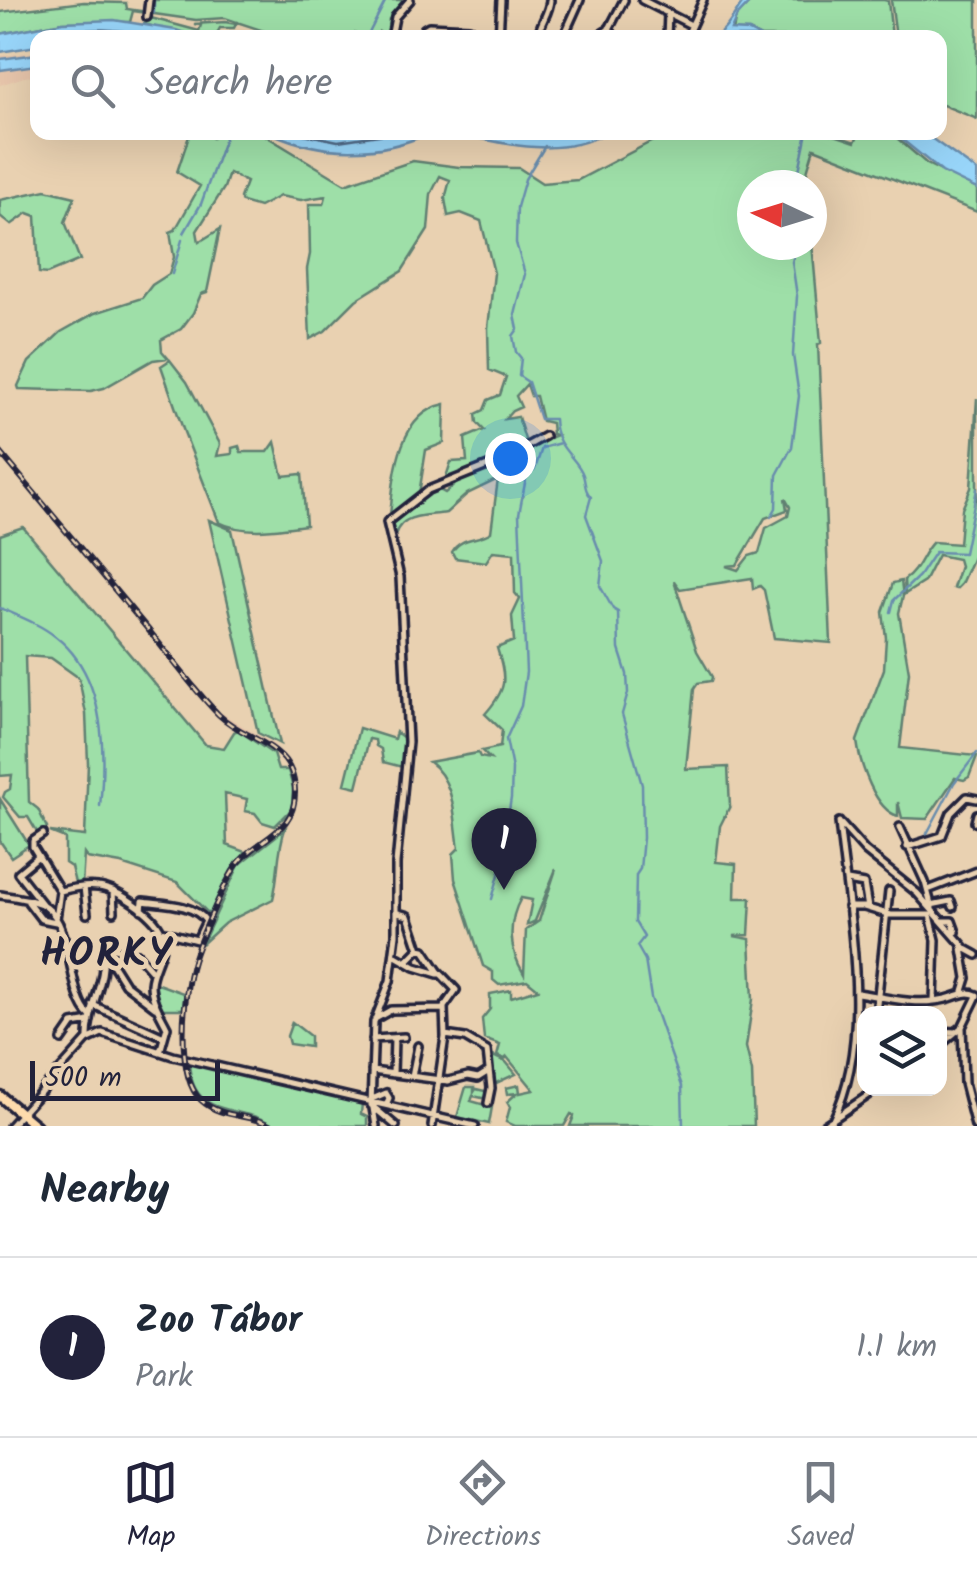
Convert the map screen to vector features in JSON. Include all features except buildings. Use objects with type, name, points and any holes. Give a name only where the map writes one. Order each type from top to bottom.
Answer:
[{"type":"main road","points":[[0,1096],[36,1126]]},
{"type":"street","points":[[147,17],[149,0]]},
{"type":"street","points":[[392,30],[395,16],[410,0]]},
{"type":"street","points":[[499,30],[501,0]]},
{"type":"street","points":[[539,30],[549,14],[550,0]]},
{"type":"street","points":[[567,30],[580,0]]},
{"type":"street","points":[[607,30],[624,0]]},
{"type":"street","points":[[642,0],[691,26]]},
{"type":"street","points":[[660,9],[664,0]]},
{"type":"street","points":[[689,30],[704,0]]},
{"type":"street","points":[[667,30],[668,13]]},
{"type":"street","points":[[426,30],[428,26],[470,30]]},
{"type":"street","points":[[376,1126],[371,1112],[373,1039],[394,955],[398,913],[396,858],[408,738],[400,577],[387,522],[428,490],[506,458],[546,436]]},
{"type":"street","points":[[907,847],[942,836],[956,806],[967,797],[977,799]]},
{"type":"street","points":[[975,822],[977,814]]},
{"type":"street","points":[[833,1120],[846,1080],[857,1017],[839,822],[860,847],[892,870],[977,955]]},
{"type":"street","points":[[900,827],[928,890],[936,940],[934,1001]]},
{"type":"street","points":[[44,834],[33,842],[37,857],[60,891],[55,919]]},
{"type":"street","points":[[37,857],[18,871],[55,919],[74,967],[79,1001],[90,1018]]},
{"type":"street","points":[[928,890],[977,871]]},
{"type":"street","points":[[845,880],[864,884],[868,908]]},
{"type":"street","points":[[60,891],[84,887],[112,891],[142,911],[161,931],[197,940],[206,921],[188,908],[143,901],[142,911]]},
{"type":"street","points":[[84,887],[87,914]]},
{"type":"street","points":[[877,1006],[889,890]]},
{"type":"street","points":[[112,891],[114,912]]},
{"type":"street","points":[[0,895],[43,905]]},
{"type":"street","points":[[28,901],[45,920],[55,919]]},
{"type":"street","points":[[848,906],[886,914],[931,910],[951,901],[953,907]]},
{"type":"street","points":[[398,913],[410,918],[419,948],[456,990],[444,1009],[445,1035],[432,1126]]},
{"type":"street","points":[[160,1052],[167,1027],[152,989],[161,931]]},
{"type":"street","points":[[957,938],[967,974],[962,994]]},
{"type":"street","points":[[74,967],[80,950],[89,940],[139,954],[153,973]]},
{"type":"street","points":[[66,944],[80,950]]},
{"type":"street","points":[[99,944],[128,988],[156,1007]]},
{"type":"street","points":[[88,1038],[104,957],[113,946]]},
{"type":"street","points":[[406,962],[419,948]]},
{"type":"street","points":[[394,955],[440,974]]},
{"type":"street","points":[[857,993],[910,1002],[977,995],[958,1036],[974,1126]]},
{"type":"street","points":[[93,1005],[164,1037]]},
{"type":"street","points":[[375,1019],[392,1010],[444,1009]]},
{"type":"street","points":[[62,1040],[72,1024],[90,1018]]},
{"type":"street","points":[[10,1126],[88,1038],[106,1033],[160,1052],[475,1126]]},
{"type":"street","points":[[947,1033],[958,1036]]},
{"type":"street","points":[[445,1035],[464,1038],[487,1051],[488,1103]]},
{"type":"street","points":[[947,1042],[958,1036]]},
{"type":"street","points":[[373,1039],[404,1037]]},
{"type":"street","points":[[393,1074],[394,1038]]},
{"type":"street","points":[[412,1076],[418,1046]]},
{"type":"street","points":[[372,1071],[439,1080],[478,1078],[489,1072]]},
{"type":"street","points":[[372,1103],[387,1094],[386,1105]]},
{"type":"street","points":[[823,1126],[869,1096]]},
{"type":"street","points":[[372,1103],[396,1126]]},
{"type":"shaded area","points":[[30,53],[30,77],[0,85],[0,56]]},
{"type":"shaded area","points":[[0,449],[218,711],[274,745],[292,769],[297,795],[290,820],[280,834],[239,865],[196,956],[190,982],[185,1058],[189,1080],[205,1101],[218,1109],[256,1117],[275,1126],[223,1115],[203,1104],[186,1081],[181,1056],[186,981],[193,954],[236,862],[278,831],[287,818],[293,795],[289,770],[272,748],[216,714],[0,455]]},
{"type":"green space","points":[[144,0],[407,0],[389,19],[388,30],[261,30],[225,18],[196,20],[133,11],[130,22],[63,22],[0,34],[0,12],[84,2],[126,3],[127,9],[147,12]]},
{"type":"green space","points":[[752,0],[884,0],[888,1],[891,30],[733,30],[736,16]]},
{"type":"green space","points":[[891,0],[977,0],[977,119],[947,107],[947,30],[895,30]]},
{"type":"green space","points":[[151,18],[195,30],[166,30],[144,24]]},
{"type":"green space","points":[[194,24],[236,24],[234,28],[199,30],[201,25]]},
{"type":"green space","points":[[188,140],[273,140],[345,184],[413,161],[519,168],[542,183],[578,180],[655,140],[899,140],[927,164],[977,189],[977,212],[814,148],[807,170],[737,170],[737,260],[814,260],[821,343],[818,344],[831,643],[774,638],[764,590],[760,586],[753,589],[752,578],[680,589],[674,581],[697,651],[712,677],[694,689],[686,769],[728,767],[730,806],[720,826],[716,862],[736,864],[735,898],[751,898],[749,935],[734,936],[750,939],[753,999],[746,1047],[752,1072],[754,1126],[570,1126],[574,1116],[571,1114],[564,1126],[515,1126],[506,1122],[510,1107],[507,1102],[517,1093],[507,1094],[506,1088],[519,1085],[520,1093],[534,1090],[507,1057],[497,1056],[500,1045],[484,1039],[482,1019],[490,1009],[490,994],[511,990],[511,997],[538,989],[527,980],[499,985],[493,980],[493,972],[483,966],[455,879],[453,854],[459,848],[449,790],[429,762],[478,753],[490,759],[482,751],[500,747],[502,730],[485,714],[503,684],[497,648],[514,641],[512,616],[520,599],[515,593],[514,553],[493,551],[486,562],[455,558],[452,552],[460,543],[491,532],[498,479],[467,494],[446,513],[405,521],[393,544],[388,526],[434,487],[445,493],[467,475],[446,477],[451,462],[467,461],[465,438],[484,430],[477,423],[476,414],[484,410],[488,400],[500,395],[506,377],[489,370],[488,328],[494,273],[481,221],[461,213],[448,216],[445,199],[450,180],[440,176],[431,194],[428,230],[402,271],[356,300],[325,331],[310,339],[309,204],[324,204],[326,196],[301,200],[280,196],[259,207],[242,202],[246,182],[229,173],[197,231],[199,242],[220,229],[207,292],[201,294],[181,329],[161,340],[162,351],[168,358],[153,360],[104,388],[91,391],[18,386],[29,362],[61,332],[95,313],[142,298],[152,285],[169,274],[174,257],[170,232],[175,230],[200,186],[177,172]],"holes":[[[527,384],[531,396],[536,396],[542,421],[551,423],[552,434],[556,435],[514,453],[526,443],[518,417],[505,419],[521,407],[516,396]],[[785,498],[790,507],[788,516],[766,528],[759,553],[749,556],[738,570],[726,566],[737,565],[765,518],[787,510]],[[556,869],[539,921],[526,930],[524,974],[515,956],[513,917],[521,898],[532,900],[527,925],[535,921]]]},
{"type":"green space","points":[[46,190],[75,197],[65,222],[80,260],[47,274],[39,273],[36,216],[28,213],[11,225],[0,216],[0,200]]},
{"type":"green space","points":[[170,360],[187,382],[220,444],[217,456],[232,454],[232,448],[239,446],[241,452],[268,452],[275,442],[283,476],[302,474],[306,525],[250,530],[219,522],[161,366]]},
{"type":"green space","points":[[977,398],[977,548],[956,589],[953,588],[960,566],[958,559],[938,555],[924,582],[905,594],[904,580],[933,542],[959,544],[962,509],[971,488]]},
{"type":"green space","points":[[445,404],[444,443],[426,450],[419,494],[390,516],[397,466],[408,434],[429,410]]},
{"type":"green space","points":[[209,520],[232,530],[280,744],[258,733]]},
{"type":"green space","points":[[23,527],[206,745],[224,748],[238,730],[273,754],[278,770],[288,770],[293,788],[292,809],[275,826],[245,811],[247,799],[225,794],[227,845],[246,852],[231,871],[211,916],[177,882],[84,854],[82,886],[75,883],[71,867],[65,863],[65,838],[50,832],[85,836],[86,714],[79,678],[51,658],[25,656],[29,802],[38,809],[47,828],[38,834],[28,817],[20,817],[3,797],[10,789],[12,775],[0,776],[0,535]]},
{"type":"green space","points":[[901,581],[899,613],[909,672],[900,748],[977,756],[969,777],[955,778],[927,819],[902,818],[898,802],[898,816],[882,805],[865,773],[857,741],[884,669],[883,612],[893,583]]},
{"type":"green space","points":[[359,728],[394,739],[396,732],[404,738],[402,767],[383,762],[381,749],[375,740],[369,739],[357,787],[345,784]]},
{"type":"green space","points":[[0,799],[29,845],[11,857],[0,841]]},
{"type":"green space","points":[[285,829],[273,899],[225,923],[202,944],[239,865]]},
{"type":"green space","points":[[155,983],[186,994],[185,1009],[159,1009]]},
{"type":"green space","points":[[292,1022],[310,1036],[310,1047],[289,1044],[287,1036]]},
{"type":"green space","points":[[493,1056],[506,1062],[516,1074],[492,1085],[488,1062]]},
{"type":"green space","points":[[189,1063],[362,1103],[361,1114],[367,1117],[367,1126],[274,1125],[218,1107],[195,1089]]},
{"type":"green space","points":[[466,1087],[474,1087],[474,1092],[489,1092],[487,1099],[473,1096],[471,1101],[492,1107],[489,1124],[457,1117]]},
{"type":"water","points":[[745,0],[752,0],[737,16],[731,30],[723,30]]},
{"type":"water","points":[[114,20],[176,30],[30,30],[30,47],[0,52],[0,34],[63,22]]},
{"type":"water","points":[[30,55],[30,66],[0,70],[0,59]]},
{"type":"water","points":[[290,140],[412,140],[370,149],[309,146]]},
{"type":"water","points":[[488,140],[590,140],[570,146],[512,145]]},
{"type":"water","points":[[903,140],[934,140],[977,171],[977,189],[942,172]]},
{"type":"waterway","points":[[154,0],[154,13]]},
{"type":"waterway","points":[[371,30],[386,0]]},
{"type":"waterway","points":[[184,233],[201,204],[224,140]]},
{"type":"waterway","points":[[799,170],[805,140]]},
{"type":"waterway","points":[[545,146],[525,179],[517,207],[516,243],[525,274],[515,315],[518,329],[513,336],[521,358],[519,376],[528,382],[540,419],[554,419],[558,438],[583,475],[591,497],[586,515],[603,561],[600,586],[618,612],[619,649],[628,693],[622,714],[642,785],[643,838],[636,875],[635,922],[644,937],[637,946],[645,960],[651,998],[682,1086],[683,1126]]},
{"type":"waterway","points":[[172,274],[182,240]]},
{"type":"waterway","points":[[771,517],[776,508],[777,475],[792,447],[799,396],[793,355],[797,296],[792,260]]},
{"type":"waterway","points":[[501,862],[511,798],[512,769],[506,739],[521,706],[526,672],[519,514],[526,478],[535,469],[542,448],[560,443]]},
{"type":"waterway","points":[[891,612],[894,600],[919,576],[935,552],[964,553],[977,489]]},
{"type":"waterway","points":[[0,608],[56,637],[84,672],[93,692],[102,738],[100,806]]},
{"type":"waterway","points":[[923,841],[954,783],[977,753]]},
{"type":"waterway","points":[[492,899],[500,871]]},
{"type":"railway","points":[[0,452],[209,705],[230,724],[278,753],[293,775],[294,805],[289,817],[237,865],[213,911],[193,961],[184,1013],[187,1073],[201,1100],[217,1110],[271,1126]]},
{"type":"place","name":"Zoo Tábor","points":[[504,890]]},
{"type":"district","name":"HORKY","points":[[107,955]]}]
